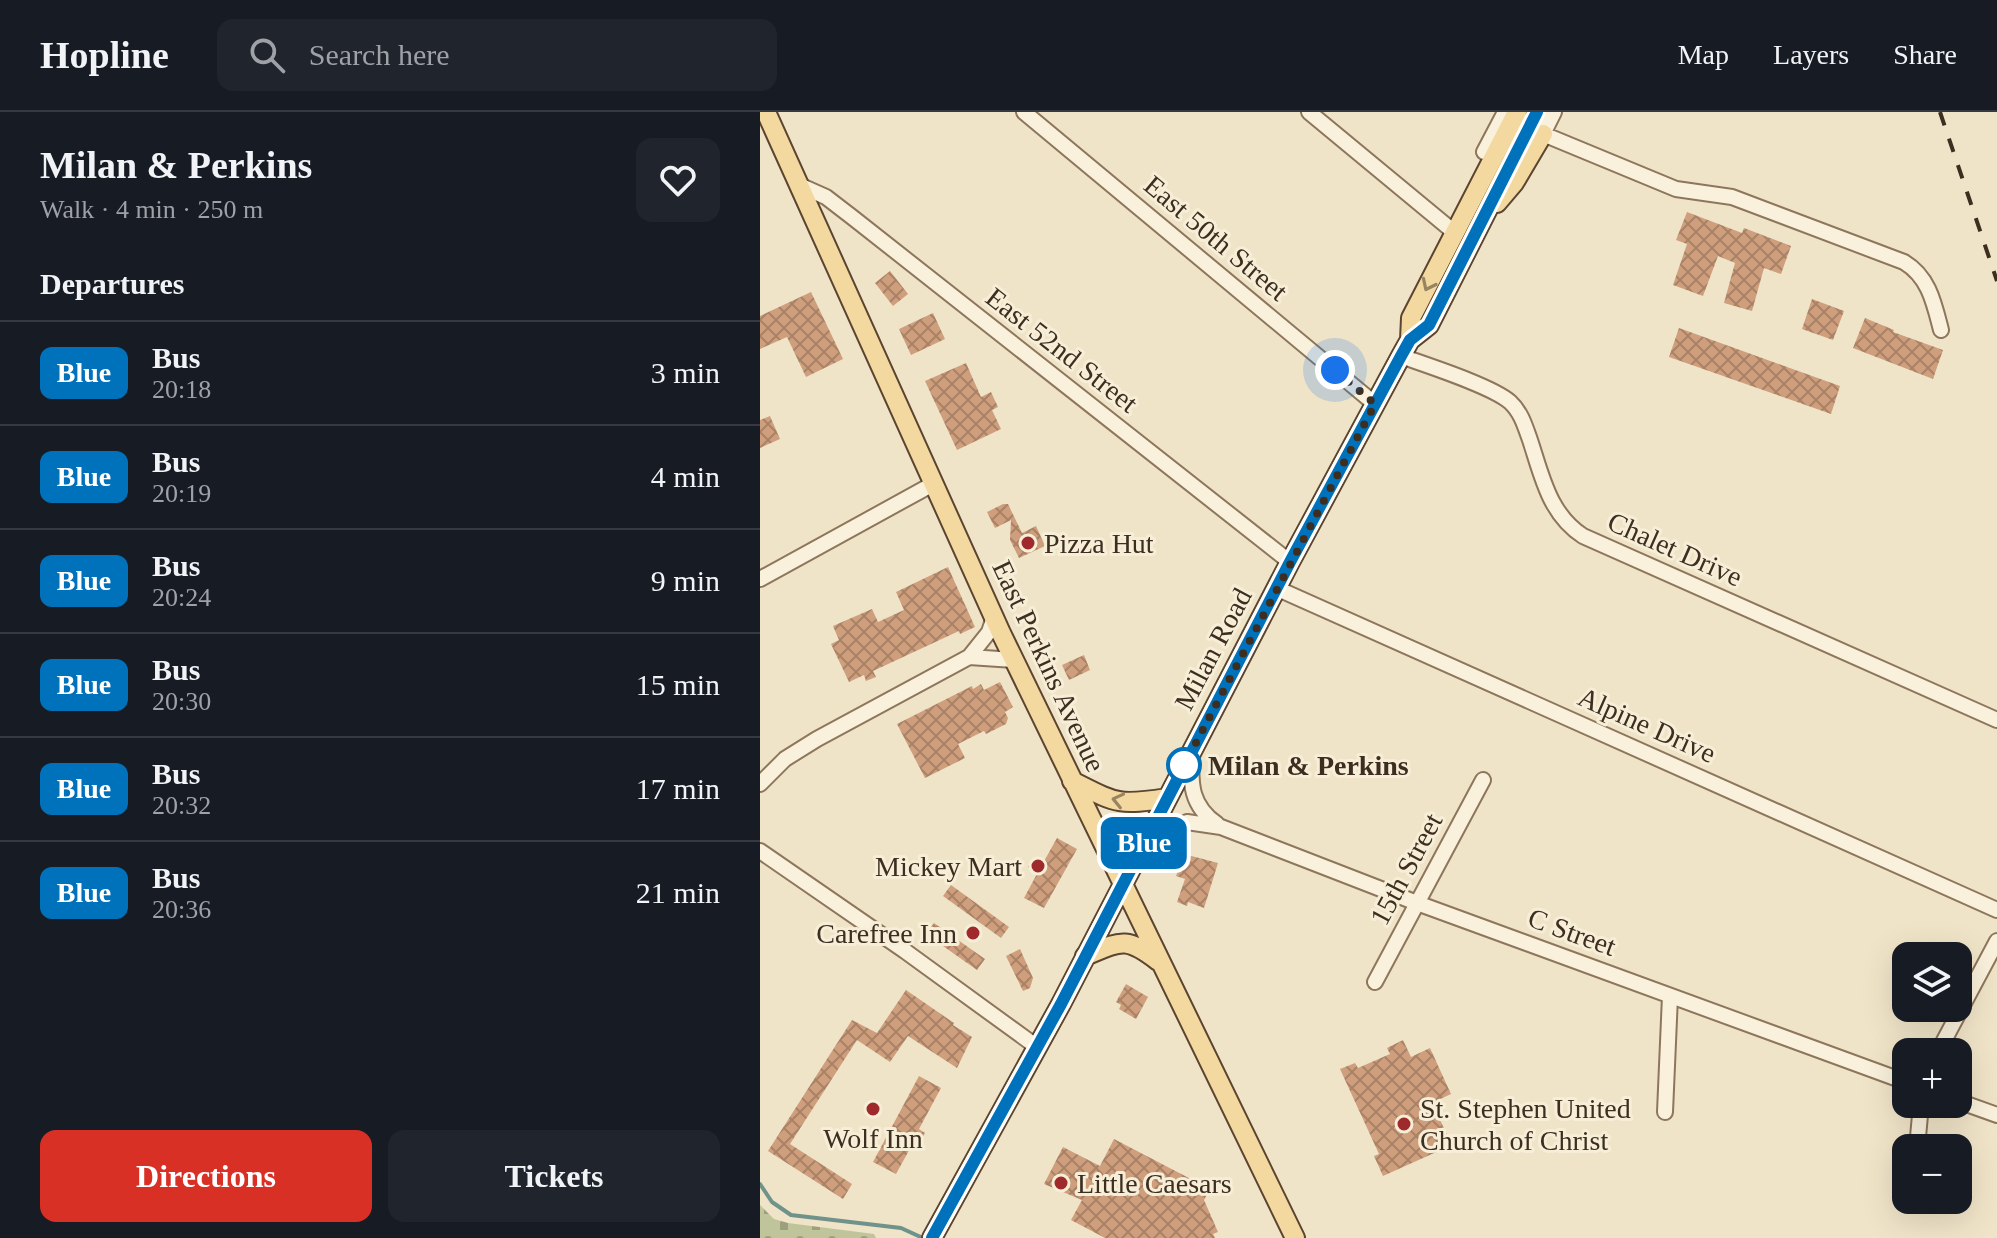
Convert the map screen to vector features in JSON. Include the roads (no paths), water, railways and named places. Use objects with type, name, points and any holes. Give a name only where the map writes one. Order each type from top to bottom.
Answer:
[{"type":"main road","name":"East Perkins Avenue","points":[[766,112],[1014,660],[1295,1238]]},
{"type":"main road","name":"Milan Road","points":[[1406,348],[1411,318],[1517,112]]},
{"type":"main road","name":"Milan Road","points":[[932,1238],[1123,886],[1276,588],[1375,404],[1406,348],[1429,325],[1537,112]]},
{"type":"main road","points":[[1479,223],[1514,183],[1543,134]]},
{"type":"main road","points":[[1454,232],[1464,194],[1484,152]]},
{"type":"main road","points":[[1072,781],[1111,801],[1125,804],[1167,798]]},
{"type":"main road","points":[[1085,956],[1115,944],[1130,942],[1161,963]]},
{"type":"street","name":"East 50th Street","points":[[1024,112],[1375,404]]},
{"type":"street","points":[[1309,112],[1454,232]]},
{"type":"street","points":[[1484,152],[1505,112]]},
{"type":"street","points":[[1554,112],[1543,134],[1676,189],[1732,197],[1904,262],[1919,273],[1927,285],[1941,330]]},
{"type":"street","name":"East 52nd Street","points":[[799,185],[826,197],[1290,562]]},
{"type":"street","name":"Chalet Drive","points":[[1406,348],[1509,401],[1523,420],[1552,502],[1564,521],[1583,536],[1997,720]]},
{"type":"street","points":[[760,579],[933,484]]},
{"type":"street","name":"Alpine Drive","points":[[1276,588],[1997,910]]},
{"type":"street","points":[[760,784],[785,759],[817,739],[969,657],[989,632],[994,617]]},
{"type":"street","points":[[969,657],[1014,660]]},
{"type":"street","name":"C Street","points":[[1193,749],[1191,783],[1195,800],[1205,815],[1221,827]]},
{"type":"street","name":"15th Street","points":[[1375,982],[1483,780]]},
{"type":"street","name":"C Street","points":[[1144,843],[1187,822],[1221,827],[1417,903],[1892,1077]]},
{"type":"street","points":[[760,851],[1037,1047]]},
{"type":"street","points":[[1945,1038],[1997,941]]},
{"type":"street","points":[[1665,1112],[1670,996]]},
{"type":"street","points":[[1972,1106],[1997,1115]]},
{"type":"waterway","points":[[760,1184],[772,1202],[791,1215],[901,1228],[923,1238]]},
{"type":"railway","points":[[1940,112],[1997,281]]},
{"type":"place","name":"Pizza Hut","points":[[1028,543]]},
{"type":"place","name":"Milan & Perkins","points":[[1184,765]]},
{"type":"place","name":"Mickey Mart","points":[[1038,866]]},
{"type":"place","name":"Carefree Inn","points":[[973,933]]},
{"type":"place","name":"Wolf Inn","points":[[873,1109]]},
{"type":"place","name":"St. Stephen United Church of Christ","points":[[1404,1124]]},
{"type":"place","name":"Little Caesars","points":[[1061,1183]]}]
